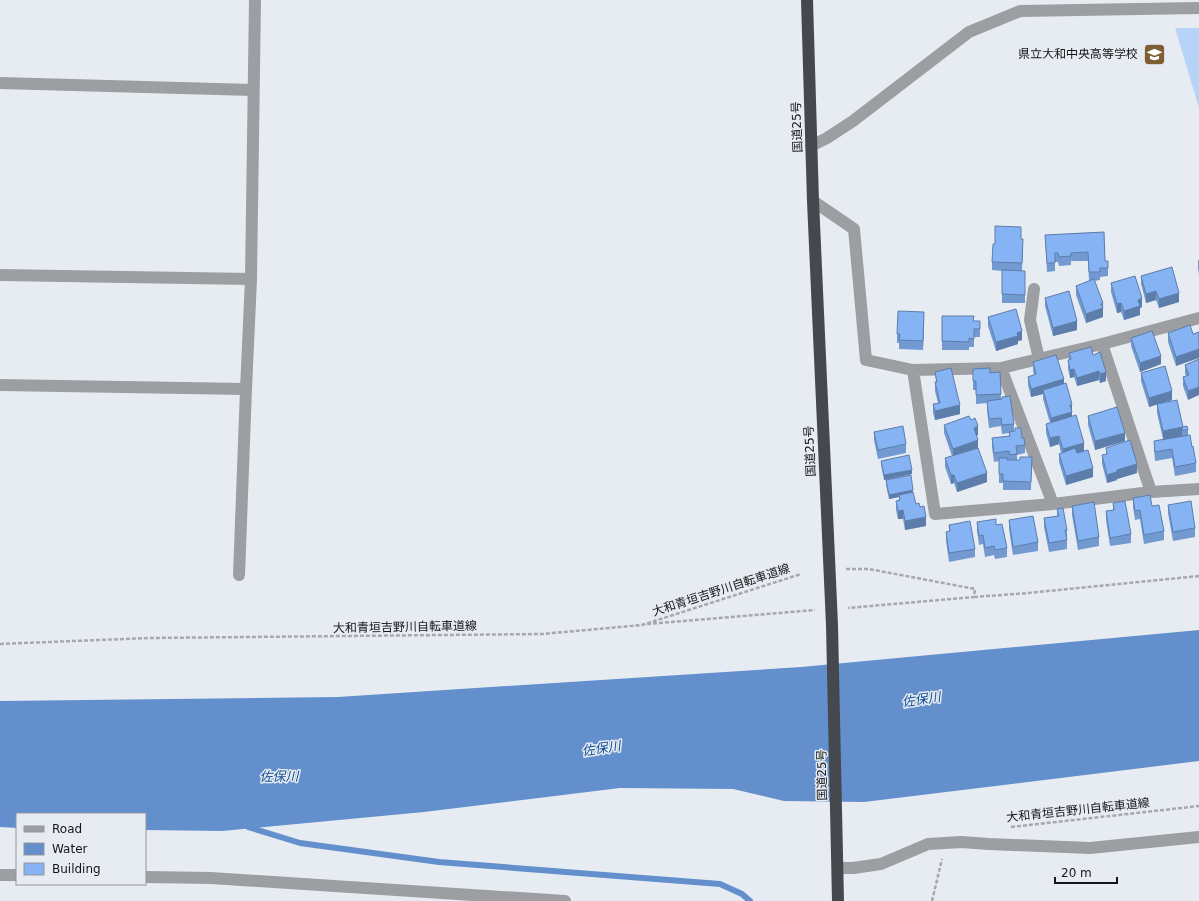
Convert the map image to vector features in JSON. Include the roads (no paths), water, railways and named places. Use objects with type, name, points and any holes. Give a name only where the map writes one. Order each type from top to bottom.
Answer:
[{"type":"highway","name":"国道25号","points":[[807,0],[813,202],[832,624],[838,901]]},
{"type":"street","points":[[239,575],[251,279],[255,0]]},
{"type":"street","points":[[811,146],[854,121],[969,32],[1020,11],[1162,4],[1199,8]]},
{"type":"street","points":[[0,83],[253,90]]},
{"type":"street","points":[[813,202],[854,229],[866,360],[913,370],[1001,368],[1102,344],[1199,318]]},
{"type":"street","points":[[0,275],[251,279]]},
{"type":"street","points":[[1034,289],[1030,320],[1039,359]]},
{"type":"street","points":[[1102,344],[1151,492]]},
{"type":"street","points":[[1001,368],[1053,504]]},
{"type":"street","points":[[913,370],[935,514],[1053,504],[1151,492],[1199,489]]},
{"type":"street","points":[[0,385],[246,389]]},
{"type":"street","points":[[838,868],[853,868],[881,864],[928,844],[961,842],[1090,848],[1199,837]]},
{"type":"street","points":[[0,875],[16,875]]},
{"type":"street","points":[[146,877],[211,878],[565,901]]},
{"type":"water","name":"佐保川","points":[[1199,630],[1199,761],[864,802],[784,801],[733,789],[620,788],[424,812],[222,831],[146,830],[146,813],[16,813],[16,828],[0,827],[0,701],[338,697],[801,667]]},
{"type":"waterway","points":[[246,825],[248,827],[300,843],[439,862],[720,884],[742,894],[750,901]]},
{"type":"place","name":"県立大和中央高等学校","points":[[1154,54]]}]
